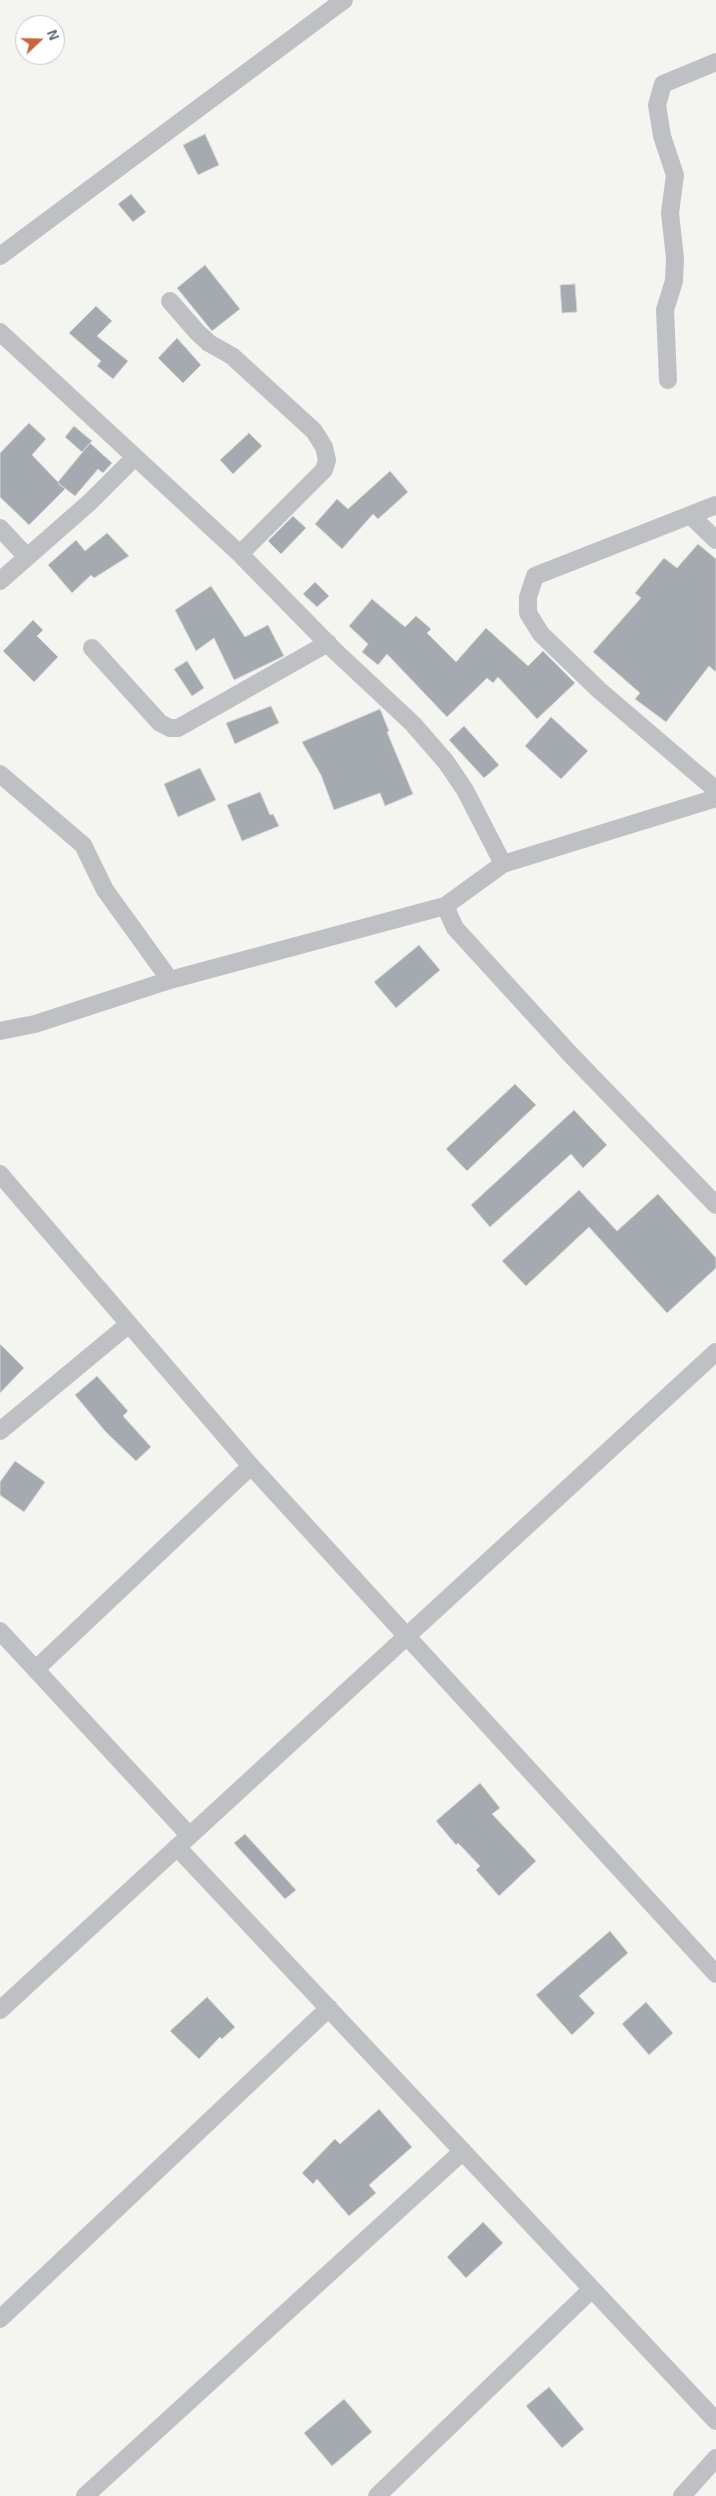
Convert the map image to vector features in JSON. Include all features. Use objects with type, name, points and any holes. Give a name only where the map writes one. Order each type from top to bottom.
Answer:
[{"type":"street","points":[[0,256],[344,0]]},
{"type":"street","points":[[668,380],[665,310],[674,281],[675,258],[670,213],[675,175],[662,136],[658,104],[663,84],[716,62]]},
{"type":"street","points":[[170,301],[197,332],[210,343],[232,356],[314,431],[324,447],[327,460],[324,470],[240,554]]},
{"type":"street","points":[[0,332],[134,458],[240,554],[328,643],[413,724],[446,762],[476,810],[503,864]]},
{"type":"street","points":[[0,581],[90,502],[134,458]]},
{"type":"street","points":[[716,504],[535,576],[528,596],[528,613],[541,634],[599,690],[716,790]]},
{"type":"street","points":[[690,515],[716,540]]},
{"type":"street","points":[[0,528],[27,557]]},
{"type":"street","points":[[92,648],[160,723],[170,728],[178,728],[328,643]]},
{"type":"street","points":[[0,774],[83,845],[105,890],[170,980]]},
{"type":"street","points":[[0,1031],[35,1024],[170,980],[445,906],[503,864],[716,798]]},
{"type":"street","points":[[445,906],[456,928],[572,1055],[716,1205]]},
{"type":"street","points":[[2,1180],[251,1466],[716,1974]]},
{"type":"street","points":[[0,1431],[129,1324]]},
{"type":"street","points":[[0,2010],[716,1352]]},
{"type":"street","points":[[36,1669],[251,1466]]},
{"type":"street","points":[[0,1631],[36,1669],[329,2008],[716,2421]]},
{"type":"street","points":[[0,2319],[329,2008]]},
{"type":"street","points":[[85,2496],[463,2151]]},
{"type":"street","points":[[377,2496],[592,2289]]},
{"type":"street","points":[[682,2496],[716,2458]]},
{"type":"building","points":[[205,134],[219,165],[198,175],[183,145]]},
{"type":"building","points":[[131,194],[146,212],[133,222],[118,204]]},
{"type":"building","points":[[205,265],[240,309],[212,331],[177,288]]},
{"type":"building","points":[[575,284],[577,312],[562,313],[560,285]]},
{"type":"building","points":[[96,306],[112,321],[97,336],[128,361],[113,379],[97,366],[101,361],[69,333]]},
{"type":"building","points":[[177,338],[201,365],[183,383],[158,358]]},
{"type":"building","points":[[29,423],[46,439],[32,455],[58,482],[90,443],[112,463],[103,473],[98,469],[75,496],[58,483],[65,489],[29,525],[0,497],[0,453]]},
{"type":"building","points":[[74,426],[92,441],[82,452],[65,437]]},
{"type":"building","points":[[249,433],[262,446],[233,474],[220,460]]},
{"type":"building","points":[[390,471],[408,492],[378,519],[373,514],[342,549],[315,524],[337,499],[348,509]]},
{"type":"building","points":[[293,516],[306,528],[281,554],[268,541]]},
{"type":"building","points":[[107,533],[129,556],[94,578],[91,575],[72,593],[48,565],[76,540],[85,551]]},
{"type":"building","points":[[698,544],[716,559],[716,672],[709,666],[666,722],[635,699],[640,693],[593,652],[641,598],[635,593],[664,558],[677,568]]},
{"type":"building","points":[[315,582],[329,596],[317,607],[303,594]]},
{"type":"building","points":[[211,586],[245,637],[268,625],[284,656],[234,680],[214,638],[196,651],[175,610]]},
{"type":"building","points":[[372,599],[405,627],[416,616],[431,629],[427,633],[456,662],[486,628],[528,666],[543,651],[575,683],[537,719],[498,677],[493,683],[487,678],[447,717],[387,654],[378,665],[362,652],[368,644],[349,626]]},
{"type":"building","points":[[33,620],[43,630],[37,636],[58,657],[34,682],[3,651]]},
{"type":"building","points":[[187,661],[204,688],[192,696],[174,669]]},
{"type":"building","points":[[271,706],[279,723],[235,744],[226,723]]},
{"type":"building","points":[[380,709],[389,731],[387,732],[413,794],[385,806],[380,793],[334,810],[321,775],[302,742]]},
{"type":"building","points":[[551,717],[588,751],[561,779],[525,746]]},
{"type":"building","points":[[464,726],[499,765],[484,778],[449,740]]},
{"type":"building","points":[[200,768],[216,800],[178,817],[164,784]]},
{"type":"building","points":[[260,792],[270,815],[273,814],[279,826],[242,841],[227,805]]},
{"type":"building","points":[[419,945],[440,970],[396,1008],[374,982]]},
{"type":"building","points":[[515,1084],[536,1105],[467,1171],[446,1149]]},
{"type":"building","points":[[574,1110],[607,1145],[583,1168],[571,1154],[490,1227],[471,1205]]},
{"type":"building","points":[[579,1190],[617,1231],[658,1194],[716,1258],[716,1268],[667,1313],[589,1227],[526,1286],[502,1261]]},
{"type":"building","points":[[0,1344],[24,1368],[0,1393]]},
{"type":"building","points":[[97,1376],[128,1411],[123,1416],[151,1447],[136,1461],[105,1431],[75,1395]]},
{"type":"building","points":[[15,1461],[45,1482],[24,1512],[0,1495],[0,1482]]},
{"type":"building","points":[[480,1783],[500,1808],[492,1814],[536,1861],[499,1896],[476,1870],[480,1866],[458,1843],[456,1845],[436,1821]]},
{"type":"building","points":[[245,1834],[296,1890],[285,1899],[234,1843]]},
{"type":"building","points":[[610,1931],[628,1953],[579,1996],[595,2013],[572,2035],[536,1995]]},
{"type":"building","points":[[207,1997],[235,2027],[222,2039],[220,2037],[199,2059],[170,2031]]},
{"type":"building","points":[[646,2002],[673,2033],[649,2055],[622,2024]]},
{"type":"building","points":[[379,2109],[412,2147],[369,2185],[376,2193],[349,2216],[317,2179],[313,2184],[302,2173],[335,2139],[340,2144]]},
{"type":"building","points":[[483,2222],[503,2243],[466,2278],[447,2257]]},
{"type":"building","points":[[549,2387],[584,2429],[562,2448],[526,2406]]},
{"type":"building","points":[[344,2399],[372,2432],[332,2466],[304,2433]]}]
